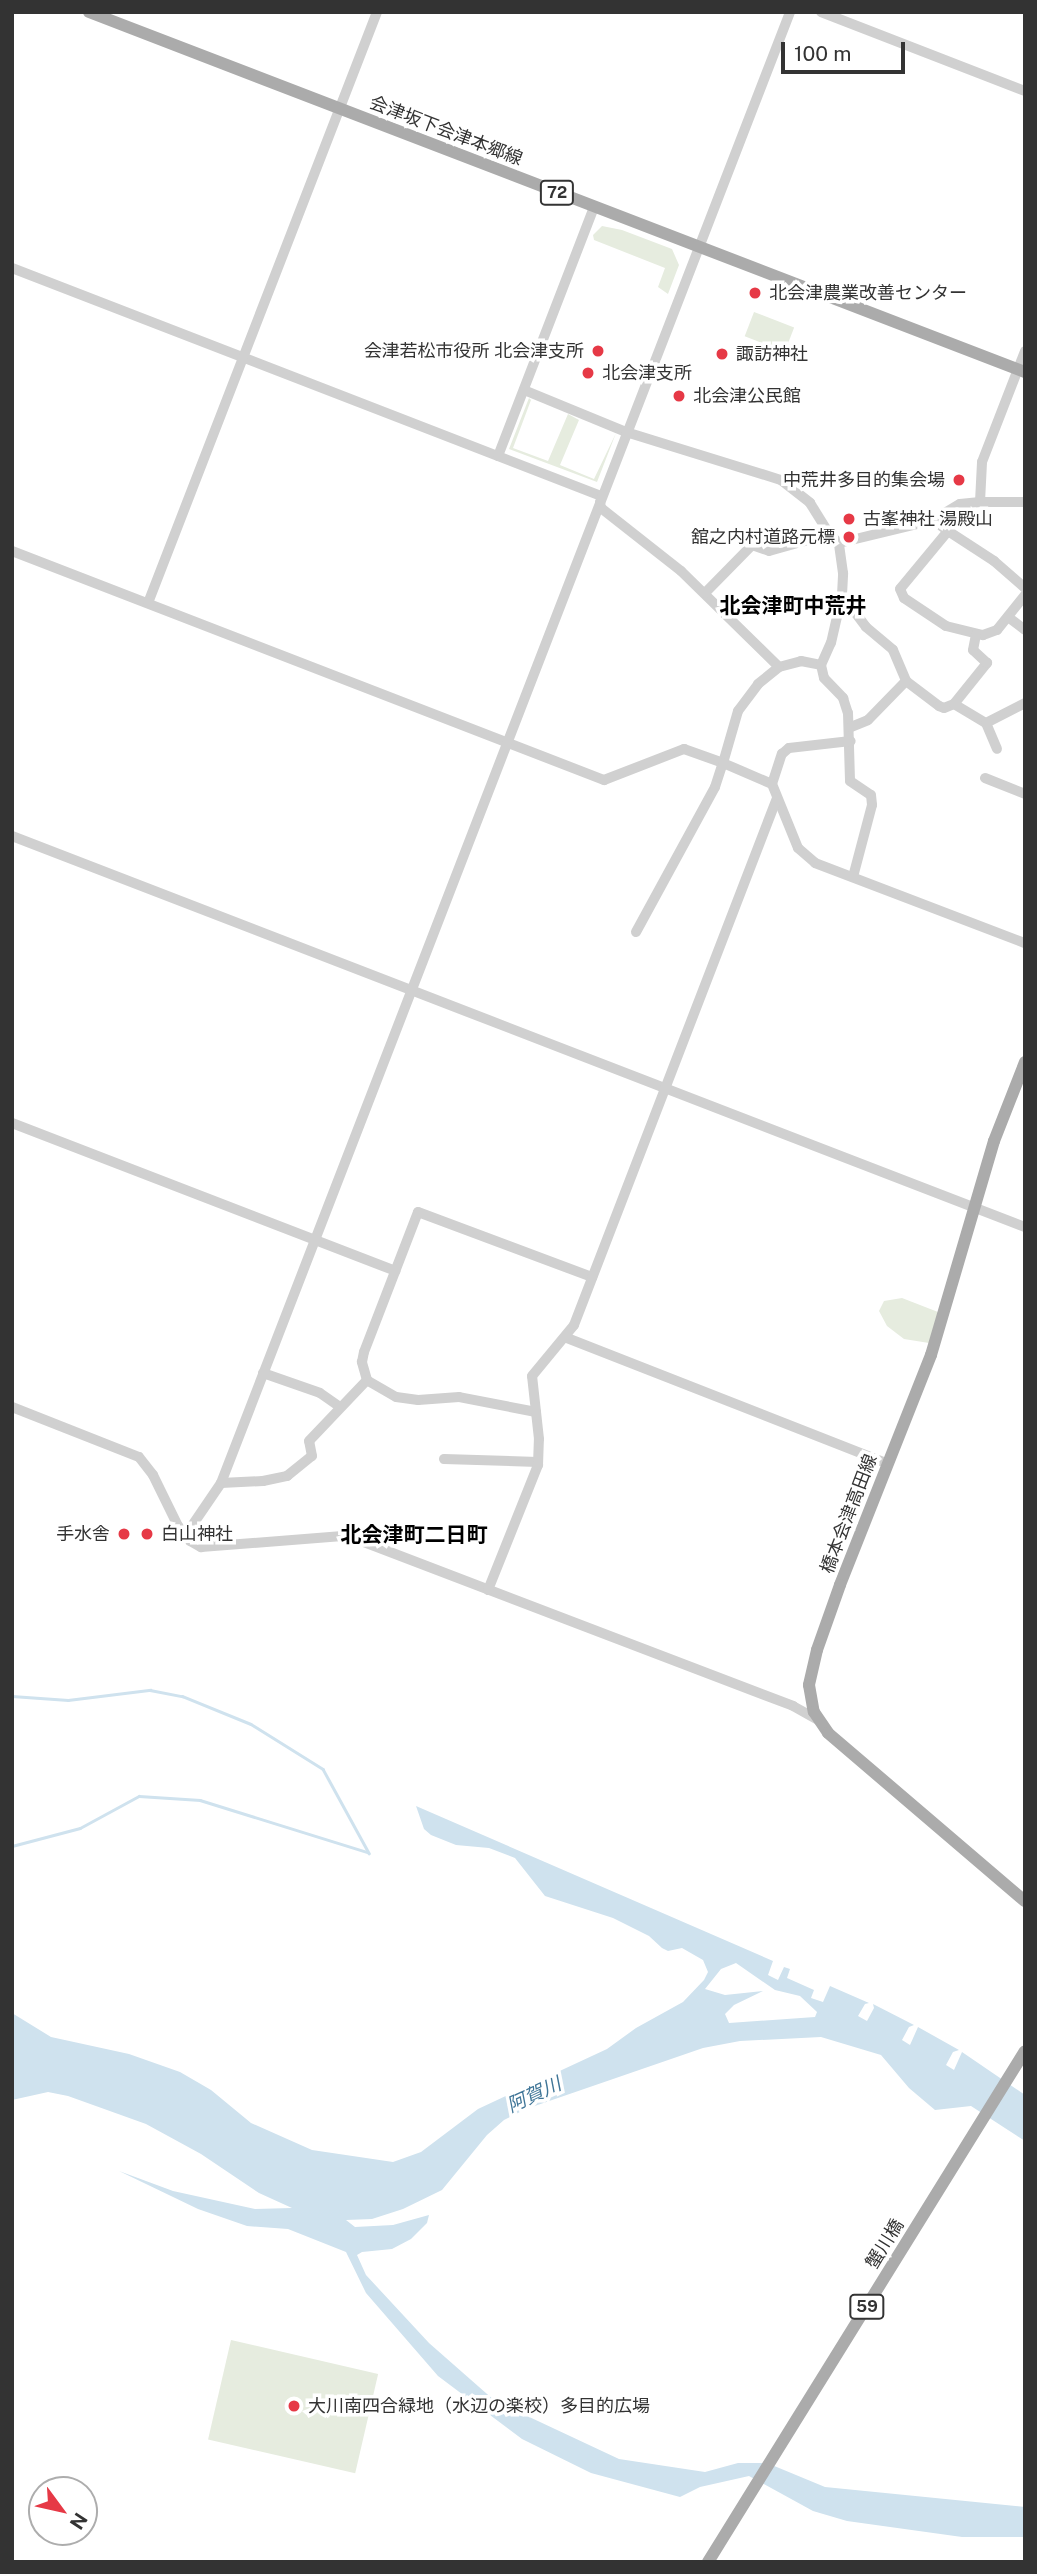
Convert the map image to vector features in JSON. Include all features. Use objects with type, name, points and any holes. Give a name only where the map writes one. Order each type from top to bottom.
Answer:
[{"type":"main road","name":"会津坂下会津本郷線","points":[[89,12],[1021,371]]},
{"type":"main road","name":"橋本会津高田線","points":[[1025,1062],[994,1141],[931,1355],[814,1661],[808,1685],[818,1720],[839,1744],[1025,1901]]},
{"type":"main road","name":"蟹川橋","points":[[708,2562],[1025,2051]]},
{"type":"street","points":[[148,603],[377,12]]},
{"type":"street","points":[[185,1536],[221,1483],[790,12]]},
{"type":"street","points":[[821,12],[1025,91]]},
{"type":"street","points":[[499,456],[594,207]]},
{"type":"street","points":[[12,268],[499,456],[601,499]]},
{"type":"street","points":[[980,502],[982,463],[1021,371],[1025,351]]},
{"type":"street","points":[[524,390],[626,432],[781,480],[810,503],[829,534],[839,543],[844,573],[842,595],[831,643],[821,665],[824,678],[846,702],[851,727],[850,781],[869,791],[872,805],[853,877]]},
{"type":"street","points":[[601,499],[601,508],[659,552],[705,593],[779,667]]},
{"type":"street","points":[[839,543],[933,520],[960,504],[1025,502]]},
{"type":"street","points":[[933,520],[994,561],[1025,588]]},
{"type":"street","points":[[948,531],[900,589],[904,598],[925,614],[946,625],[976,634],[989,634],[1009,617],[1025,595]]},
{"type":"street","points":[[705,593],[752,545],[769,551],[829,534]]},
{"type":"street","points":[[12,551],[604,780],[684,749],[772,784]]},
{"type":"street","points":[[842,595],[866,627],[893,650],[906,681],[944,708],[954,704],[987,663],[973,650],[976,634]]},
{"type":"street","points":[[1009,617],[1025,630]]},
{"type":"street","points":[[636,932],[715,787],[738,710],[758,684],[779,667],[801,661],[821,665]]},
{"type":"street","points":[[851,727],[868,720],[906,681]]},
{"type":"street","points":[[986,723],[1025,703]]},
{"type":"street","points":[[954,704],[986,723],[997,749]]},
{"type":"street","points":[[851,741],[789,748],[779,761],[772,784],[804,856],[1025,943]]},
{"type":"street","points":[[985,778],[1025,794]]},
{"type":"street","points":[[488,1590],[538,1462],[532,1376],[567,1338],[666,1090],[777,798]]},
{"type":"street","points":[[12,836],[1025,1227]]},
{"type":"street","points":[[12,1123],[395,1270]]},
{"type":"street","points":[[366,1380],[362,1358],[418,1212],[592,1277]]},
{"type":"street","points":[[567,1338],[888,1464]]},
{"type":"street","points":[[263,1373],[320,1394],[340,1406]]},
{"type":"street","points":[[221,1483],[263,1481],[287,1476],[313,1456],[309,1441],[366,1380]]},
{"type":"street","points":[[366,1380],[396,1397],[418,1400],[459,1396],[508,1409],[536,1412]]},
{"type":"street","points":[[12,1407],[139,1457],[149,1468],[185,1536],[196,1545],[207,1547],[343,1536],[793,1706],[818,1720]]},
{"type":"street","points":[[444,1459],[538,1462]]},
{"type":"shaded area","points":[[602,226],[622,230],[672,249],[679,265],[668,294],[658,287],[665,268],[594,240],[593,235]]},
{"type":"shaded area","points":[[754,312],[794,327],[785,352],[745,336]]},
{"type":"shaded area","points":[[529,398],[531,400],[513,448],[548,461],[568,414],[579,420],[560,465],[594,479],[616,433],[597,482],[509,449]]},
{"type":"shaded area","points":[[902,1298],[938,1312],[929,1343],[904,1339],[887,1326],[879,1311],[884,1301]]},
{"type":"shaded area","name":"大川南四合緑地（水辺の楽校）多目的広場","points":[[231,2340],[378,2374],[355,2473],[208,2439]]},
{"type":"water","name":"阿賀川","points":[[416,1806],[773,1961],[768,1975],[778,1980],[784,1967],[790,1969],[787,1978],[814,1990],[811,1998],[823,2002],[830,1986],[869,2003],[865,2004],[858,2016],[867,2021],[874,2008],[873,2004],[914,2025],[909,2027],[902,2040],[910,2045],[918,2027],[959,2050],[953,2052],[946,2065],[954,2070],[962,2052],[1025,2095],[1025,2141],[971,2106],[935,2110],[909,2088],[881,2055],[821,2037],[740,2041],[703,2048],[526,2109],[504,2120],[487,2135],[442,2190],[403,2209],[372,2219],[346,2220],[355,2227],[393,2225],[429,2215],[427,2223],[411,2239],[392,2249],[362,2252],[357,2255],[366,2275],[429,2343],[495,2401],[619,2459],[705,2472],[738,2463],[767,2463],[825,2487],[1025,2507],[1025,2537],[962,2537],[847,2521],[813,2511],[749,2476],[700,2487],[680,2497],[591,2473],[522,2439],[438,2376],[366,2293],[346,2252],[288,2229],[247,2226],[198,2209],[119,2171],[173,2191],[255,2209],[292,2208],[259,2193],[201,2154],[146,2124],[68,2096],[48,2092],[12,2100],[12,2013],[51,2037],[129,2054],[180,2072],[211,2090],[251,2123],[312,2150],[393,2162],[421,2152],[478,2109],[607,2049],[636,2028],[683,2002],[704,1980],[708,1972],[703,1960],[682,1948],[668,1951],[649,1936],[613,1918],[545,1896],[515,1858],[489,1848],[456,1845],[431,1835],[424,1829]],"holes":[[[736,1963],[775,1990],[800,1996],[817,2012],[815,2017],[729,2023],[725,2014],[734,2005],[763,1991],[725,1995],[705,1989],[721,1969]]]},
{"type":"waterway","points":[[12,1696],[68,1700],[150,1690],[182,1696],[251,1724],[323,1769],[369,1853]]},
{"type":"waterway","points":[[12,1846],[80,1828],[139,1796],[200,1800],[367,1852]]},
{"type":"place","name":"北会津農業改善センター","points":[[755,293]]},
{"type":"place","name":"会津若松市役所 北会津支所","points":[[598,351]]},
{"type":"place","name":"諏訪神社","points":[[722,354]]},
{"type":"place","name":"北会津支所","points":[[588,373]]},
{"type":"place","name":"北会津公民館","points":[[679,396]]},
{"type":"place","name":"中荒井多目的集会場","points":[[959,480]]},
{"type":"place","name":"古峯神社 湯殿山","points":[[849,519]]},
{"type":"place","name":"舘之内村道路元標","points":[[849,537]]},
{"type":"place","name":"手水舎","points":[[124,1534]]},
{"type":"place","name":"白山神社","points":[[147,1534]]},
{"type":"place","name":"大川南四合緑地（水辺の楽校）多目的広場","points":[[294,2406]]},
{"type":"district","name":"北会津町中荒井","points":[[793,606]]},
{"type":"district","name":"北会津町二日町","points":[[414,1535]]}]
